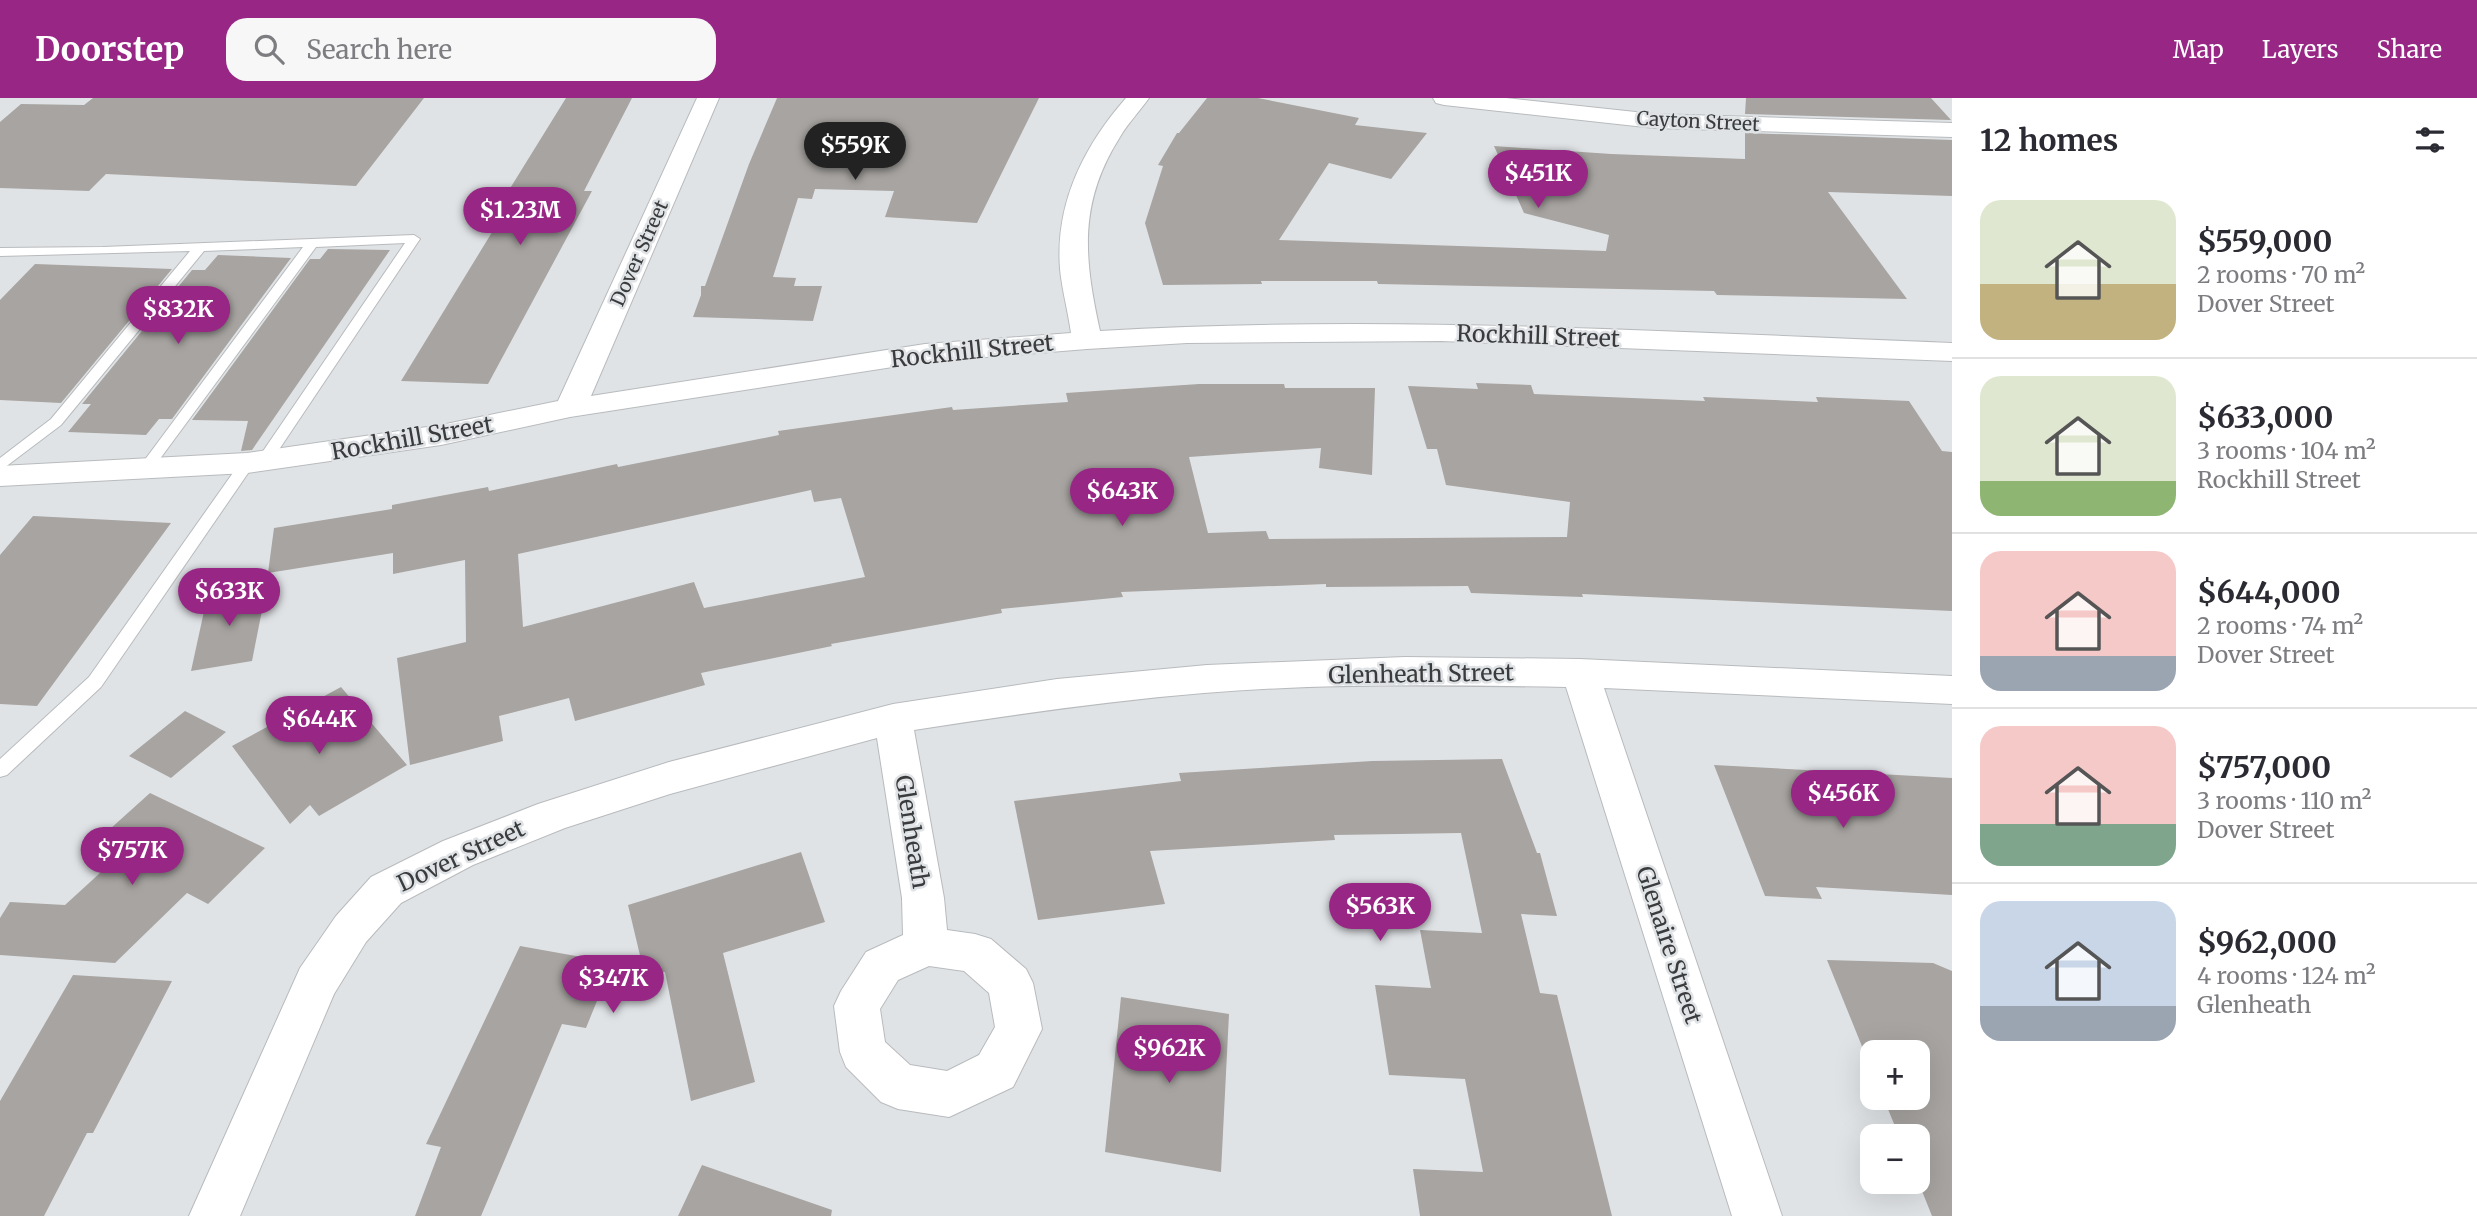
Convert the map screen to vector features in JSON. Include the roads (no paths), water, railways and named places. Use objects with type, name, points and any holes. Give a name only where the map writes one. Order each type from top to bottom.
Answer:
[{"type":"street","name":"Dover Street","points":[[570,408],[708,98]]},
{"type":"street","points":[[1087,340],[1073,260],[1078,194],[1116,122],[1138,98]]},
{"type":"street","name":"Cayton Street","points":[[1444,98],[1654,121],[1952,130]]},
{"type":"street","points":[[1761,98],[1780,124]]},
{"type":"street","name":"Rockhill Street","points":[[0,476],[256,461],[441,435],[570,408],[925,353],[1087,340],[1200,334],[1441,332],[1952,352]]},
{"type":"street","name":"Glenheath Street","points":[[893,719],[1057,694],[1207,679],[1405,671],[1580,673],[1952,690]]},
{"type":"street","name":"Glenaire Street","points":[[1580,673],[1757,1216]]},
{"type":"street","name":"Dover Street","points":[[214,1216],[317,982],[351,929],[386,890],[458,853],[552,816],[669,778],[893,719]]},
{"type":"street","name":"Glenheath","points":[[893,719],[923,898],[926,946]]},
{"type":"lane","points":[[0,251],[103,251],[414,239],[95,682],[0,770]]},
{"type":"lane","points":[[146,468],[314,241]]},
{"type":"lane","points":[[0,466],[56,422],[201,246]]}]
